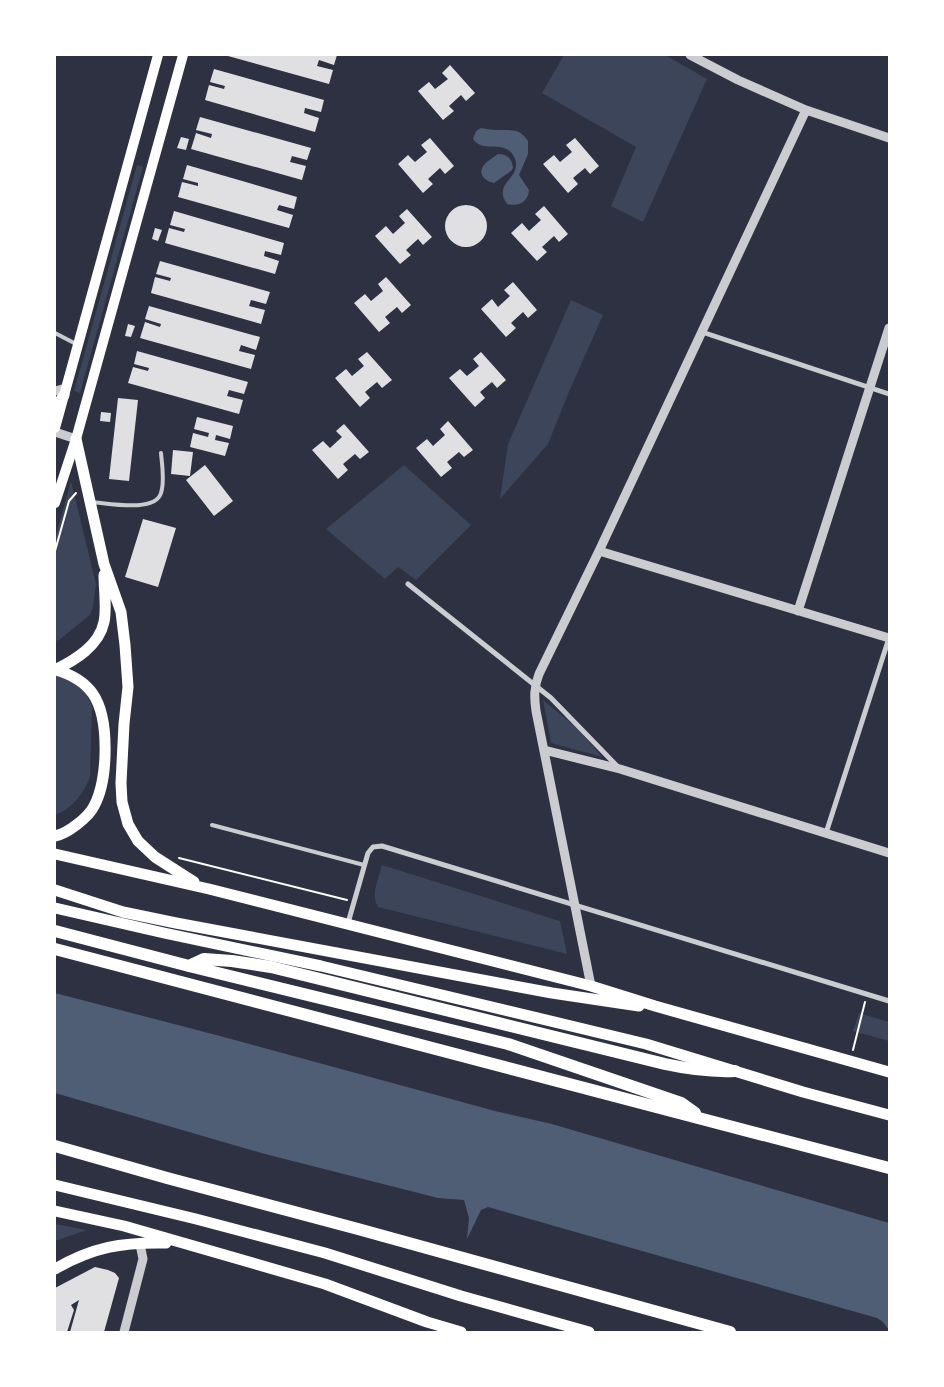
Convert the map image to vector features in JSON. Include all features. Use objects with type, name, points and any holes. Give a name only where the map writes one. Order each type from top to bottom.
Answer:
[{"type":"highway","points":[[55,409],[61,392]]},
{"type":"highway","points":[[76,439],[104,564],[121,612],[128,686],[121,783],[122,802],[128,824],[138,841],[155,856],[188,879],[209,889]]},
{"type":"highway","points":[[55,670],[80,657],[98,635],[104,623],[104,564]]},
{"type":"highway","points":[[55,670],[81,681],[92,693],[100,706],[104,731],[104,767],[100,792],[94,808],[69,830],[55,836]]},
{"type":"highway","points":[[55,854],[348,923],[590,986],[889,1072]]},
{"type":"highway","points":[[55,890],[124,912],[176,923],[561,994],[636,1006],[655,1006]]},
{"type":"highway","points":[[55,908],[321,966],[646,1044],[889,1115]]},
{"type":"highway","points":[[55,931],[188,966],[508,1044],[681,1103],[703,1119]]},
{"type":"highway","points":[[55,949],[889,1168]]},
{"type":"highway","points":[[188,966],[204,959],[271,967],[665,1064],[700,1070],[735,1071]]},
{"type":"highway","points":[[55,1146],[730,1332]]},
{"type":"highway","points":[[55,1185],[325,1253],[461,1296],[589,1332]]},
{"type":"highway","points":[[55,1211],[124,1226],[325,1284],[427,1322],[461,1332]]},
{"type":"highway","points":[[55,1269],[77,1257],[121,1244],[183,1243]]},
{"type":"main road","points":[[55,428],[61,392],[78,345],[158,55]]},
{"type":"main road","points":[[55,503],[76,439],[183,55]]},
{"type":"street","points":[[690,55],[738,80],[806,110],[889,138]]},
{"type":"street","points":[[590,986],[536,711],[535,685],[806,110]]},
{"type":"street","points":[[798,611],[889,328]]},
{"type":"street","points":[[701,332],[889,394]]},
{"type":"street","points":[[55,432],[76,439]]},
{"type":"street","points":[[599,551],[889,638],[826,833]]},
{"type":"street","points":[[408,584],[535,685],[585,732],[620,769]]},
{"type":"street","points":[[544,750],[620,769],[889,853]]},
{"type":"street","points":[[348,923],[370,849],[382,846],[889,1001]]},
{"type":"street","points":[[124,1332],[143,1259],[139,1243]]},
{"type":"lane","points":[[55,333],[78,345]]},
{"type":"lane","points":[[89,502],[134,505],[146,505],[156,502],[161,495],[163,486],[161,453]]},
{"type":"lane","points":[[212,825],[364,865]]},
{"type":"path","points":[[55,551],[69,502],[77,490]]},
{"type":"path","points":[[176,857],[354,902]]},
{"type":"path","points":[[850,1061],[867,995]]},
{"type":"shaded area","points":[[564,55],[665,55],[707,79],[643,222],[611,206],[636,147],[542,93]]},
{"type":"shaded area","points":[[481,128],[515,131],[522,134],[528,141],[528,154],[519,175],[529,190],[527,198],[522,203],[515,205],[507,204],[503,197],[505,185],[515,171],[515,159],[511,152],[506,149],[478,144],[473,139],[476,131]]},
{"type":"shaded area","points":[[498,154],[509,157],[513,168],[494,183],[485,179],[481,171],[485,164]]},
{"type":"shaded area","points":[[137,165],[143,167],[80,393],[74,391]]},
{"type":"shaded area","points":[[571,300],[603,315],[548,444],[500,499],[508,444]]},
{"type":"shaded area","points":[[404,465],[471,525],[416,580],[398,567],[385,579],[326,529]]},
{"type":"shaded area","points":[[71,481],[96,584],[90,615],[59,640],[55,641],[55,539]]},
{"type":"shaded area","points":[[55,675],[74,680],[86,692],[92,707],[90,777],[77,800],[67,809],[55,815]]},
{"type":"shaded area","points":[[543,700],[578,729],[602,757],[551,743]]},
{"type":"shaded area","points":[[382,865],[560,921],[567,954],[378,907],[375,892]]},
{"type":"shaded area","points":[[55,993],[495,1111],[552,1124],[889,1223],[889,1330],[877,1318],[488,1207],[481,1210],[467,1239],[469,1218],[464,1200],[438,1198],[265,1154],[55,1093]]},
{"type":"shaded area","points":[[859,1013],[889,1022],[889,1041],[853,1031]]},
{"type":"shaded area","points":[[55,1224],[87,1230],[55,1241]]},
{"type":"building","points":[[337,55],[334,65],[319,60],[317,66],[333,70],[329,84],[228,56]]},
{"type":"building","points":[[450,65],[475,93],[466,101],[461,95],[449,106],[454,111],[443,120],[418,91],[429,82],[435,89],[448,79],[442,73]]},
{"type":"building","points":[[214,69],[324,100],[321,112],[305,108],[304,113],[319,118],[315,132],[205,100],[209,85],[224,89],[225,86],[210,82]]},
{"type":"building","points":[[200,117],[311,148],[307,160],[292,156],[290,162],[306,166],[302,180],[191,149],[196,133],[211,138],[212,134],[196,130]]},
{"type":"building","points":[[181,137],[189,139],[186,150],[177,148]]},
{"type":"building","points":[[430,138],[454,166],[445,174],[440,168],[428,179],[433,184],[423,193],[398,164],[408,155],[415,162],[427,152],[421,145]]},
{"type":"building","points":[[575,138],[599,166],[590,174],[585,168],[573,178],[578,184],[568,193],[543,164],[554,155],[560,162],[572,152],[566,145]]},
{"type":"building","points":[[187,165],[297,197],[294,209],[279,205],[277,210],[293,215],[289,228],[178,197],[182,182],[198,186],[198,183],[183,179]]},
{"type":"building","points":[[462,205],[470,205],[481,211],[487,226],[481,241],[470,247],[462,247],[451,241],[445,230],[445,222],[451,211]]},
{"type":"building","points":[[544,206],[568,234],[559,242],[554,236],[542,247],[547,252],[537,261],[511,233],[522,223],[529,231],[541,220],[535,214]]},
{"type":"building","points":[[407,209],[432,237],[423,245],[418,239],[406,250],[411,255],[400,264],[375,236],[386,226],[393,234],[405,223],[399,216]]},
{"type":"building","points":[[174,211],[284,243],[281,255],[265,251],[264,256],[279,261],[275,274],[165,243],[169,228],[184,232],[185,229],[170,225]]},
{"type":"building","points":[[155,228],[162,230],[158,241],[152,239]]},
{"type":"building","points":[[160,261],[270,292],[266,304],[251,300],[249,306],[265,310],[261,324],[151,293],[155,277],[170,281],[171,278],[156,274]]},
{"type":"building","points":[[386,277],[411,305],[402,313],[397,307],[385,317],[390,323],[379,332],[354,303],[365,294],[371,301],[383,291],[378,284]]},
{"type":"building","points":[[513,282],[537,310],[528,318],[523,312],[511,323],[516,328],[506,337],[481,309],[492,299],[498,307],[510,296],[504,290]]},
{"type":"building","points":[[149,306],[260,337],[256,350],[241,345],[239,351],[255,355],[251,369],[140,338],[145,322],[160,327],[161,324],[145,319]]},
{"type":"building","points":[[128,324],[135,326],[131,337],[125,336]]},
{"type":"building","points":[[137,351],[248,382],[244,394],[229,390],[227,396],[243,400],[239,414],[128,383],[133,367],[148,371],[149,368],[134,364]]},
{"type":"building","points":[[367,352],[392,380],[382,388],[377,382],[365,392],[370,398],[360,407],[335,378],[346,369],[352,376],[364,366],[358,359]]},
{"type":"building","points":[[481,352],[506,380],[497,388],[492,382],[480,392],[485,398],[475,407],[449,378],[460,369],[467,376],[479,366],[473,359]]},
{"type":"building","points":[[118,398],[138,400],[129,481],[109,479]]},
{"type":"building","points":[[101,412],[111,413],[110,422],[100,421]]},
{"type":"building","points":[[197,417],[233,426],[230,439],[216,435],[215,440],[229,443],[225,456],[190,447],[193,433],[208,437],[209,433],[194,429]]},
{"type":"building","points":[[448,421],[473,450],[464,457],[459,452],[447,462],[452,468],[441,477],[416,448],[427,439],[433,446],[445,435],[440,429]]},
{"type":"building","points":[[344,424],[369,452],[360,459],[355,454],[343,464],[348,470],[338,479],[312,450],[323,441],[330,448],[342,437],[336,431]]},
{"type":"building","points":[[173,450],[193,452],[190,476],[171,474]]},
{"type":"building","points":[[205,465],[233,501],[214,516],[186,480]]},
{"type":"building","points":[[143,519],[176,528],[158,587],[125,577]]},
{"type":"building","points":[[95,1267],[115,1273],[119,1278],[104,1332],[70,1332],[79,1300],[71,1305],[74,1310],[67,1332],[55,1332],[55,1288]]}]
